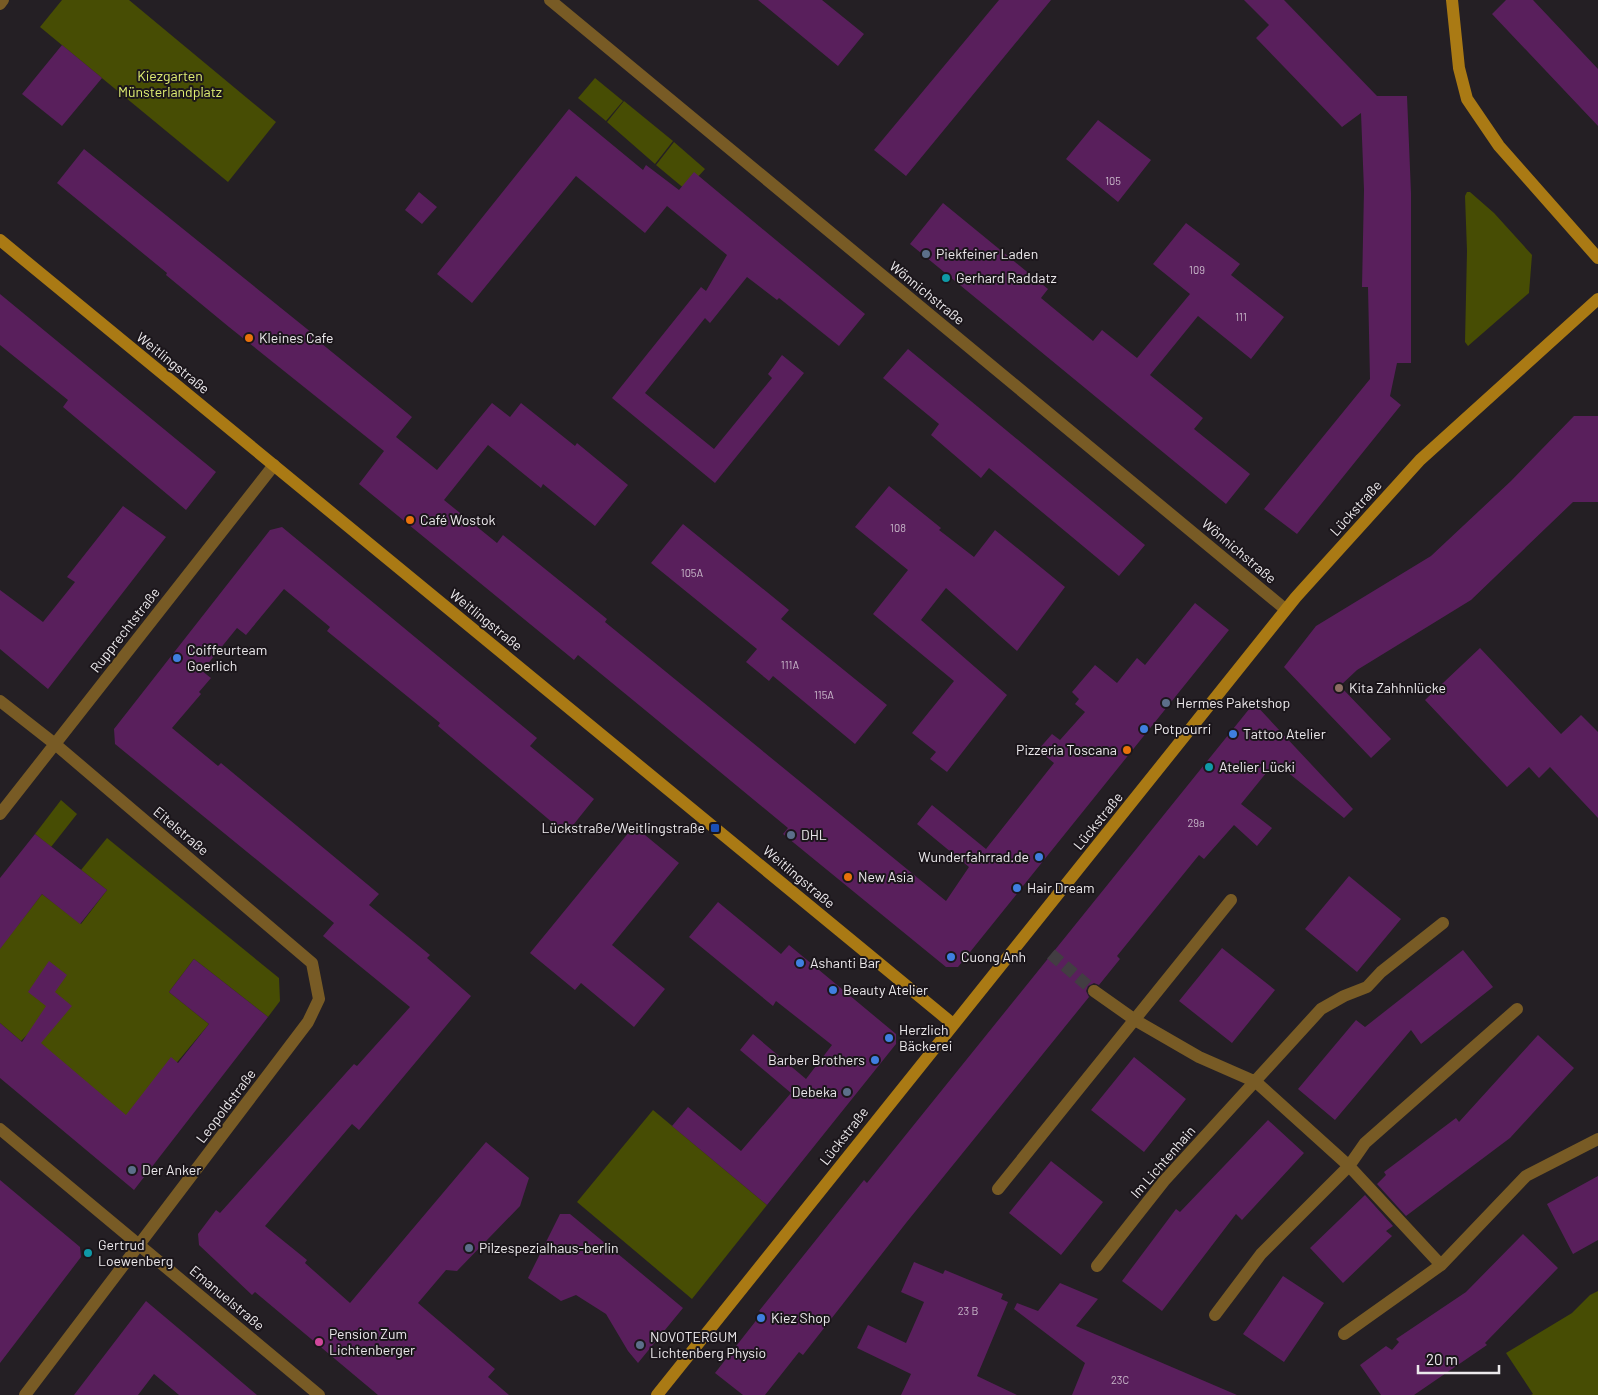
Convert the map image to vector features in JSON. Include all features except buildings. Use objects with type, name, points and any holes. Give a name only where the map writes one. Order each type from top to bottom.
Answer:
[{"type":"street","points":[[0,4],[3,0]]},
{"type":"street","name":"Wönnichstraße","points":[[550,0],[1285,609]]},
{"type":"street","points":[[1452,0],[1458,68],[1467,99],[1499,146],[1598,258]]},
{"type":"street","name":"Weitlingstraße","points":[[0,240],[953,1024]]},
{"type":"street","name":"Lückstraße","points":[[657,1395],[1285,609],[1420,460],[1598,299]]},
{"type":"street","name":"Rupprechtstraße","points":[[0,814],[274,465]]},
{"type":"street","name":"Eitelstraße","points":[[0,701],[55,744],[312,963],[319,999]]},
{"type":"street","points":[[998,1189],[1231,900]]},
{"type":"street","name":"Im Lichtenhain","points":[[1097,1266],[1164,1181],[1321,1009],[1344,996],[1366,988],[1381,972],[1443,923]]},
{"type":"street","points":[[1094,991],[1134,1020],[1198,1057],[1256,1082],[1349,1166],[1441,1265]]},
{"type":"street","name":"Leopoldstraße","points":[[25,1395],[308,1022],[319,999]]},
{"type":"street","points":[[1215,1315],[1261,1254],[1349,1166],[1366,1143],[1517,1009]]},
{"type":"street","name":"Emanuelstraße","points":[[0,1129],[319,1395]]},
{"type":"street","points":[[1344,1334],[1441,1265],[1526,1176],[1598,1138]]},
{"type":"green space","name":"Kiezgarten Münsterlandplatz","points":[[62,0],[129,0],[276,122],[228,182],[40,27]]},
{"type":"green space","points":[[595,78],[623,101],[606,121],[578,98]]},
{"type":"green space","points":[[624,101],[673,141],[655,164],[607,122]]},
{"type":"green space","points":[[674,142],[705,169],[686,190],[656,165]]},
{"type":"green space","points":[[1467,192],[1470,192],[1494,213],[1532,255],[1529,293],[1468,346],[1465,342],[1467,251],[1465,196]]},
{"type":"green space","points":[[61,800],[77,814],[51,847],[35,834]]},
{"type":"green space","points":[[107,838],[279,978],[280,1001],[268,1017],[194,959],[169,992],[209,1024],[128,1121],[29,1033],[21,1041],[0,1023],[0,948],[42,894],[81,924],[107,890],[81,870]]},
{"type":"green space","points":[[653,1110],[767,1205],[692,1299],[577,1202]]},
{"type":"green space","points":[[1598,1291],[1598,1395],[1531,1395],[1533,1394],[1506,1353],[1572,1313],[1590,1295]]},
{"type":"tunnel","points":[[1051,954],[1094,991]]},
{"type":"place","name":"Piekfeiner Laden","points":[[926,254]]},
{"type":"place","name":"Gerhard Raddatz","points":[[946,278]]},
{"type":"place","name":"Kleines Cafe","points":[[249,338]]},
{"type":"place","name":"Café Wostok","points":[[410,520]]},
{"type":"place","name":"Coiffeurteam Goerlich","points":[[177,658]]},
{"type":"place","name":"Kita Zahhnlücke","points":[[1339,688]]},
{"type":"place","name":"Hermes Paketshop","points":[[1166,703]]},
{"type":"place","name":"Potpourri","points":[[1144,729]]},
{"type":"place","name":"Tattoo Atelier","points":[[1233,734]]},
{"type":"place","name":"Pizzeria Toscana","points":[[1127,750]]},
{"type":"place","name":"Atelier Lücki","points":[[1209,767]]},
{"type":"place","name":"Lückstraße/Weitlingstraße","points":[[715,828]]},
{"type":"place","name":"DHL","points":[[791,835]]},
{"type":"place","name":"Wunderfahrrad.de","points":[[1039,857]]},
{"type":"place","name":"New Asia","points":[[848,877]]},
{"type":"place","name":"Hair Dream","points":[[1017,888]]},
{"type":"place","name":"Cuong Anh","points":[[951,957]]},
{"type":"place","name":"Ashanti Bar","points":[[800,963]]},
{"type":"place","name":"Beauty Atelier","points":[[833,990]]},
{"type":"place","name":"Herzlich Bäckerei","points":[[889,1038]]},
{"type":"place","name":"Barber Brothers","points":[[875,1060]]},
{"type":"place","name":"Debeka","points":[[847,1092]]},
{"type":"place","name":"Der Anker","points":[[132,1170]]},
{"type":"place","name":"Pilzespezialhaus-berlin","points":[[469,1248]]},
{"type":"place","name":"Gertrud Loewenberg","points":[[88,1253]]},
{"type":"place","name":"Kiez Shop","points":[[761,1318]]},
{"type":"place","name":"Pension Zum Lichtenberger","points":[[319,1342]]},
{"type":"place","name":"NOVOTERGUM Lichtenberg Physio","points":[[640,1345]]}]
